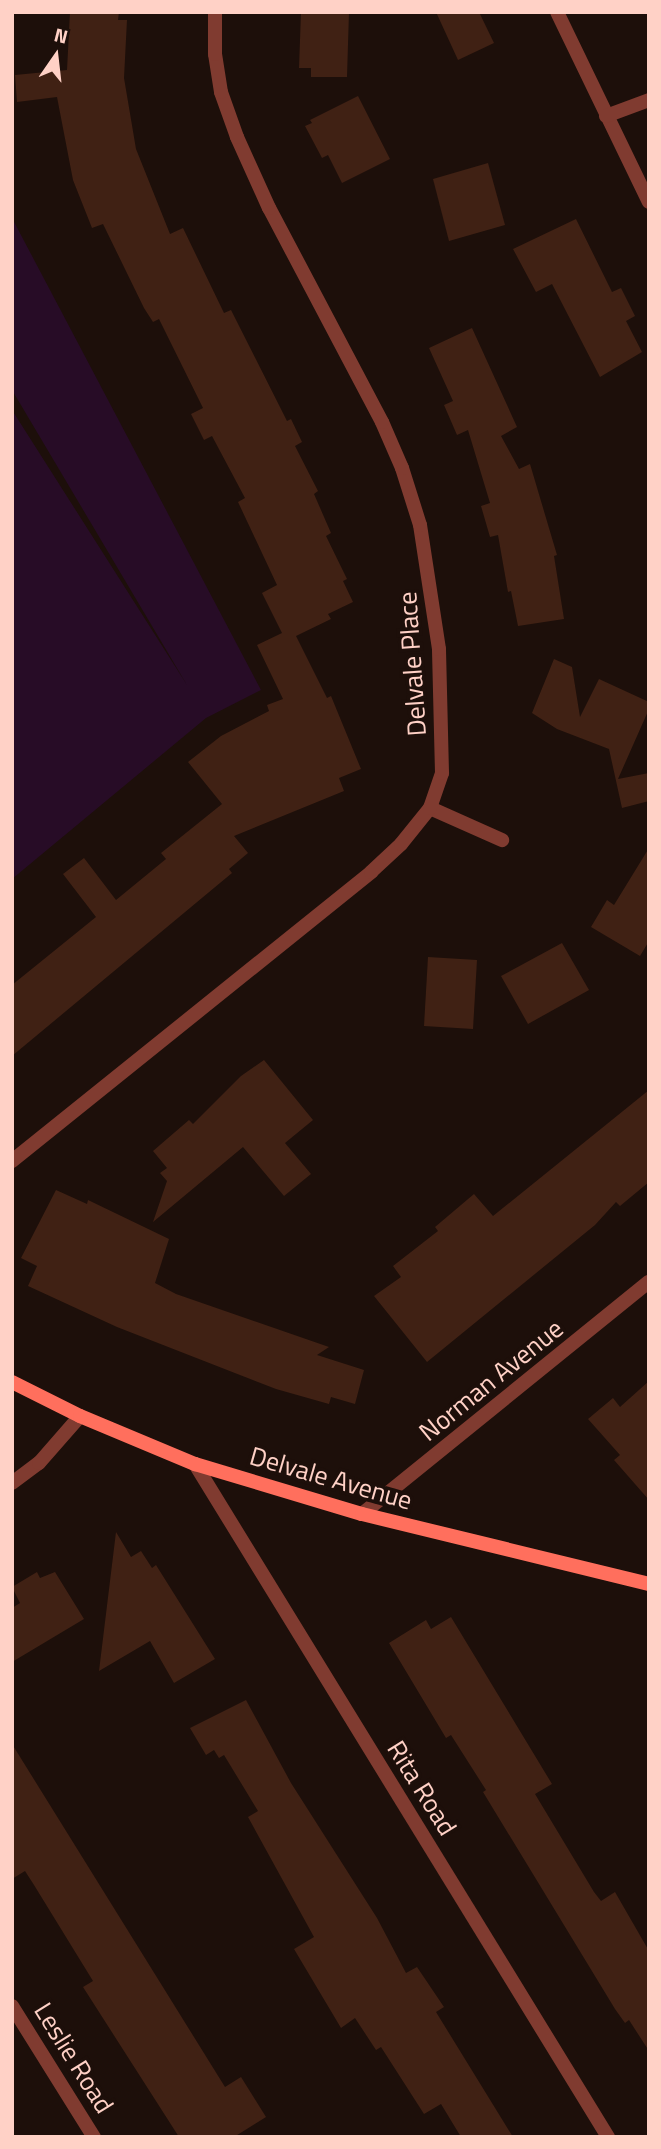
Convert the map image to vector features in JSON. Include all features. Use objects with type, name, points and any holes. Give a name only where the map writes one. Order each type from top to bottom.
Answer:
[{"type":"street","name":"Delvale Place","points":[[12,1161],[371,872],[401,844],[429,808],[442,773],[439,649],[420,525],[402,468],[382,422],[269,208],[237,137],[219,79],[215,54],[215,12]]},
{"type":"street","points":[[557,12],[649,202]]},
{"type":"street","points":[[606,116],[649,100]]},
{"type":"street","points":[[429,808],[502,840]]},
{"type":"street","name":"Norman Avenue","points":[[362,1514],[649,1282]]},
{"type":"street","name":"Delvale Avenue","points":[[12,1382],[80,1416],[195,1464],[362,1514],[649,1584]]},
{"type":"street","points":[[12,1483],[39,1463],[80,1416]]},
{"type":"street","name":"Rita Road","points":[[195,1464],[608,2137]]},
{"type":"street","name":"Leslie Road","points":[[12,2006],[94,2137]]},
{"type":"shaded area","points":[[12,218],[261,690],[206,718],[12,879],[12,410],[187,685],[12,390]]},
{"type":"building","points":[[70,12],[119,12],[118,20],[127,20],[124,78],[136,149],[170,234],[183,228],[224,313],[231,310],[287,421],[291,419],[302,442],[295,446],[318,491],[314,494],[331,533],[326,536],[347,579],[343,581],[353,602],[328,614],[331,619],[296,636],[327,698],[331,696],[361,769],[339,778],[344,791],[234,836],[248,853],[229,869],[232,873],[12,1056],[12,985],[96,917],[63,874],[84,858],[116,900],[166,859],[161,853],[222,804],[188,762],[221,736],[269,711],[267,705],[283,699],[257,645],[282,633],[262,593],[277,585],[238,502],[245,498],[212,436],[204,440],[191,414],[203,408],[159,319],[153,322],[144,308],[103,224],[92,228],[73,180],[57,97],[17,102],[15,75],[67,70]]},
{"type":"building","points":[[301,12],[349,12],[347,77],[311,77],[311,68],[299,68]]},
{"type":"building","points":[[436,12],[479,12],[494,43],[458,60]]},
{"type":"building","points":[[358,96],[390,159],[342,183],[328,155],[322,158],[305,126],[312,123],[310,120]]},
{"type":"building","points":[[488,163],[505,225],[449,241],[433,179]]},
{"type":"building","points":[[576,219],[612,292],[621,288],[635,316],[626,321],[642,352],[600,377],[552,284],[536,292],[513,249]]},
{"type":"building","points":[[472,328],[517,427],[501,436],[519,469],[530,464],[557,555],[554,556],[564,619],[518,626],[511,591],[508,592],[498,535],[490,537],[481,506],[490,503],[468,430],[457,435],[444,405],[453,401],[429,348]]},
{"type":"building","points":[[554,659],[572,667],[580,717],[599,679],[649,702],[649,709],[618,779],[649,773],[649,801],[622,808],[609,749],[557,729],[532,713]]},
{"type":"building","points":[[649,848],[649,941],[640,956],[591,927],[607,900],[614,905]]},
{"type":"building","points":[[562,943],[589,990],[528,1024],[501,976]]},
{"type":"building","points":[[428,957],[477,960],[473,1029],[424,1026]]},
{"type":"building","points":[[264,1060],[313,1120],[285,1143],[311,1174],[284,1196],[243,1147],[153,1222],[167,1181],[160,1173],[167,1168],[153,1151],[189,1120],[193,1124],[241,1076]]},
{"type":"building","points":[[649,1090],[649,1182],[620,1206],[616,1202],[595,1225],[427,1362],[374,1296],[401,1277],[393,1266],[438,1231],[435,1227],[474,1194],[493,1216]]},
{"type":"building","points":[[56,1190],[87,1204],[88,1200],[169,1239],[155,1283],[176,1294],[329,1347],[317,1355],[364,1370],[355,1404],[331,1397],[329,1404],[276,1389],[117,1327],[28,1286],[37,1266],[21,1258]]},
{"type":"building","points":[[649,1381],[649,1500],[614,1460],[620,1455],[588,1419],[613,1398],[620,1407]]},
{"type":"building","points":[[116,1532],[131,1557],[141,1551],[152,1568],[156,1565],[215,1659],[174,1683],[150,1641],[99,1671]]},
{"type":"building","points":[[37,1572],[40,1578],[55,1572],[84,1619],[12,1662],[12,1608],[20,1603],[12,1587]]},
{"type":"building","points":[[451,1617],[552,1784],[535,1794],[594,1892],[601,1901],[615,1892],[649,1951],[649,2051],[629,2020],[625,2023],[615,2009],[483,1792],[486,1790],[451,1735],[446,1738],[389,1643],[426,1620],[431,1629]]},
{"type":"building","points":[[246,1700],[291,1783],[377,1918],[406,1973],[417,1967],[444,2007],[436,2012],[513,2137],[461,2137],[441,2104],[424,2114],[381,2047],[376,2050],[355,2018],[341,2028],[294,1949],[314,1937],[248,1817],[258,1811],[224,1755],[219,1758],[214,1750],[206,1755],[190,1728]]},
{"type":"building","points":[[12,1744],[225,2087],[241,2077],[266,2117],[234,2137],[179,2137],[83,1987],[93,1981],[25,1871],[12,1879]]}]
